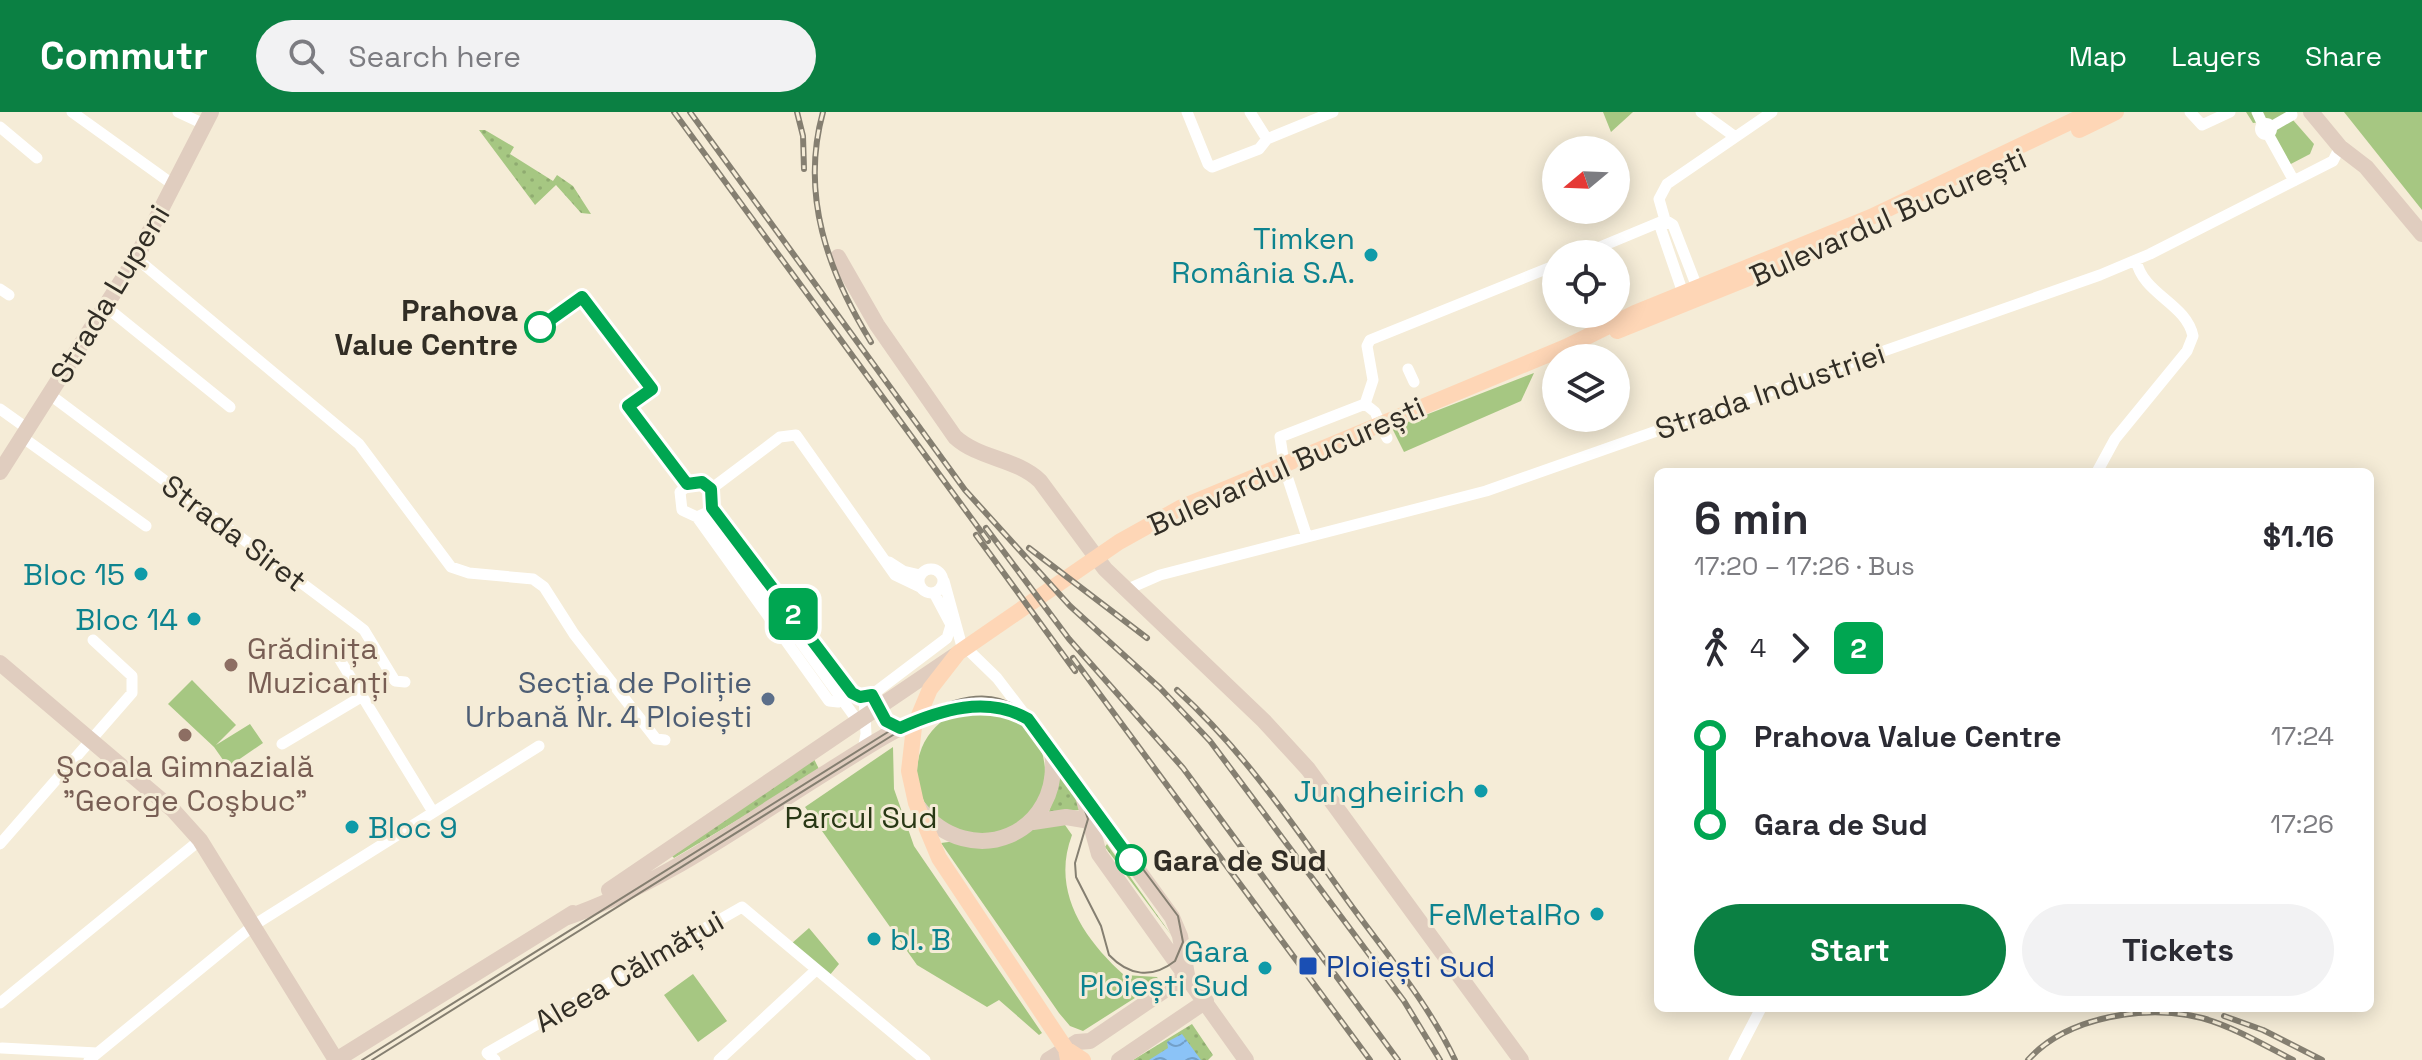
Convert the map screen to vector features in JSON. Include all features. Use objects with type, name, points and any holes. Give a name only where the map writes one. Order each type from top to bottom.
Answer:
[{"type":"main road","name":"Bulevardul București","points":[[1573,344],[1690,290],[1899,205],[2091,112]]},
{"type":"main road","name":"Bulevardul București","points":[[1575,344],[1639,323],[1878,225],[2116,112]]},
{"type":"main road","name":"Bulevardul București","points":[[1083,1060],[1066,1054],[939,858],[916,803],[909,771],[914,727],[930,689],[959,647],[1164,515],[1542,357]]},
{"type":"street","points":[[72,112],[175,186]]},
{"type":"street","points":[[178,112],[209,119]]},
{"type":"street","points":[[1187,112],[1211,167],[1259,149],[1267,139],[1333,112]]},
{"type":"street","points":[[1250,112],[1267,139]]},
{"type":"street","points":[[1701,112],[1734,136]]},
{"type":"street","points":[[1690,290],[1673,225],[1665,220],[1659,199],[1667,184],[1772,112]]},
{"type":"street","points":[[2190,112],[2202,125],[2230,112]]},
{"type":"street","points":[[2257,112],[2294,181]]},
{"type":"street","points":[[2311,112],[2340,147],[2366,167],[2422,234]]},
{"type":"street","points":[[2267,128],[2292,115]]},
{"type":"street","name":"Strada Lupeni","points":[[0,472],[136,258],[209,119]]},
{"type":"street","points":[[0,127],[37,158]]},
{"type":"street","name":"Strada Industriei","points":[[1128,589],[1160,575],[1486,491],[2136,260],[2333,161],[2340,147]]},
{"type":"street","points":[[1617,240],[1665,220]]},
{"type":"street","points":[[838,257],[870,314],[955,437],[968,446],[1027,469],[1048,489],[1105,569],[1308,769],[1521,1060]]},
{"type":"street","points":[[136,258],[359,444],[451,567],[469,573],[533,579],[544,587],[574,634],[656,739],[665,740]]},
{"type":"street","points":[[2099,468],[2115,439],[2187,351],[2193,336],[2187,321],[2149,286],[2136,260]]},
{"type":"street","points":[[1307,537],[1278,440],[1365,404],[1372,391],[1367,346],[1370,340],[1542,271]]},
{"type":"street","points":[[105,306],[230,407]]},
{"type":"street","points":[[1408,369],[1414,382]]},
{"type":"street","name":"Strada Siret","points":[[49,394],[356,624],[395,681],[405,682]]},
{"type":"street","points":[[1365,404],[1375,412],[1387,438]]},
{"type":"street","points":[[0,409],[25,433],[146,526]]},
{"type":"street","points":[[796,435],[880,553],[934,593],[951,625],[947,638],[862,695],[833,703],[821,682],[807,671],[705,513],[711,489],[780,437],[796,435]]},
{"type":"street","points":[[711,489],[694,481],[680,492],[682,510],[705,513],[836,672],[862,695],[891,728]]},
{"type":"street","points":[[705,513],[857,720]]},
{"type":"street","points":[[920,581],[934,569],[944,581],[959,647]]},
{"type":"street","points":[[934,593],[944,581]]},
{"type":"street","points":[[947,638],[1004,687],[1106,824],[1172,917],[1180,936],[1187,975]]},
{"type":"street","points":[[0,844],[92,742],[135,686],[129,671],[93,640]]},
{"type":"street","points":[[565,918],[649,881],[857,720],[959,647]]},
{"type":"street","points":[[337,655],[433,812]]},
{"type":"street","points":[[0,663],[173,810],[200,840],[336,1060],[621,883],[863,750],[891,728],[924,717],[999,703],[1005,697],[1004,687]]},
{"type":"street","points":[[821,682],[836,672]]},
{"type":"street","points":[[862,695],[866,734],[863,750]]},
{"type":"street","points":[[282,744],[361,697]]},
{"type":"street","points":[[969,707],[1008,710],[1028,719]]},
{"type":"street","points":[[2,1048],[93,1056],[254,925],[539,746]]},
{"type":"street","points":[[1033,822],[1051,783],[1051,750]]},
{"type":"street","points":[[1081,791],[1099,854],[1206,1001],[1237,1057]]},
{"type":"street","points":[[916,803],[933,823],[948,833],[973,840],[991,840],[1016,833],[1033,822],[1066,817],[1106,824]]},
{"type":"street","points":[[0,1003],[200,840]]},
{"type":"street","name":"Aleea Călmățui","points":[[495,1060],[487,1053],[739,908],[816,970]]},
{"type":"street","points":[[719,1060],[816,970],[925,1060]]},
{"type":"street","points":[[1048,1060],[1066,1054],[1077,1042],[1090,1041],[1187,975]]},
{"type":"street","points":[[1119,1060],[1206,1001]]},
{"type":"street","points":[[1734,1060],[1759,1012]]},
{"type":"green space","points":[[1603,112],[1633,112],[1611,132]]},
{"type":"green space","points":[[2246,112],[2286,112],[2314,144],[2310,154],[2287,166],[2272,136],[2275,129],[2269,121],[2253,123]]},
{"type":"green space","points":[[2344,112],[2422,112],[2422,210]]},
{"type":"green space","points":[[479,130],[485,130],[514,147],[510,154],[553,181],[557,175],[573,186],[591,214],[581,213],[556,185],[535,205]]},
{"type":"green space","points":[[1534,373],[1521,401],[1404,452],[1392,428]]},
{"type":"green space","points":[[192,680],[236,725],[216,745],[250,724],[263,743],[228,767],[214,747],[168,704]]},
{"type":"green space","name":"Parcul Sud","points":[[981,708],[1005,713],[1026,727],[1040,748],[1045,772],[1040,796],[1026,817],[1005,831],[981,836],[957,831],[936,817],[922,796],[917,772],[922,748],[936,727],[957,713]]},
{"type":"green space","name":"Parcul Sud","points":[[893,747],[894,789],[914,846],[1042,1033],[1039,1035],[999,1000],[987,1007],[917,965],[805,807]]},
{"type":"green space","points":[[814,759],[820,771],[674,858],[672,856]]},
{"type":"green space","points":[[1059,772],[1083,805],[1081,810],[1049,812]]},
{"type":"green space","name":"Parcul Sud","points":[[1053,822],[1065,825],[1072,835],[1067,855],[1068,894],[1084,929],[1124,975],[1157,977],[1160,982],[1083,1031],[1070,1026],[1059,1013],[941,843],[1028,831]]},
{"type":"green space","points":[[1107,844],[1172,936],[1105,847]]},
{"type":"green space","points":[[809,928],[839,964],[829,976],[791,944]]},
{"type":"green space","points":[[693,974],[727,1021],[698,1042],[664,995]]},
{"type":"green space","points":[[1192,1024],[1213,1055],[1208,1060],[1133,1060]]},
{"type":"water","points":[[1182,1034],[1201,1060],[1149,1060],[1168,1048],[1167,1042]]},
{"type":"tram line","points":[[362,1060],[896,727],[930,710],[965,698],[982,696],[999,699],[1016,706],[1031,719],[1178,916],[1183,942],[1175,961],[1149,973],[1133,971],[1109,955],[1101,926],[1076,877],[1075,863],[1088,819],[1079,794],[1022,715],[996,701],[972,702],[901,730],[372,1060]]},
{"type":"railway","points":[[674,112],[988,541]]},
{"type":"railway","points":[[690,112],[965,490],[1070,606],[1160,688],[1210,741],[1404,1001],[1440,1060]]},
{"type":"railway","points":[[797,112],[803,136],[804,169]]},
{"type":"railway","points":[[823,112],[815,173],[822,232],[842,288],[871,342]]},
{"type":"railway","points":[[986,528],[1069,639],[1183,768],[1398,1060]]},
{"type":"railway","points":[[976,535],[1075,671]]},
{"type":"railway","points":[[1029,548],[1147,638]]},
{"type":"railway","points":[[1073,658],[1370,1060]]},
{"type":"railway","points":[[1177,690],[1226,740],[1271,794],[1408,982],[1455,1060]]},
{"type":"railway","points":[[2028,1060],[2044,1045],[2086,1024],[2109,1017],[2157,1012],[2214,1022],[2293,1060]]},
{"type":"railway","points":[[2224,1016],[2263,1030],[2322,1060]]},
{"type":"bus line","name":"2","points":[[540,327],[582,297],[652,389],[628,406],[687,484],[702,482],[711,489],[714,500],[712,508],[855,696],[872,695],[886,721],[900,728],[924,717],[969,707],[1008,710],[1028,719],[1131,860]]},
{"type":"place","name":"Timken România S.A.","points":[[1371,255]]},
{"type":"place","name":"Prahova Value Centre","points":[[540,327]]},
{"type":"place","name":"Bloc 15","points":[[141,574]]},
{"type":"place","name":"Bloc 14","points":[[194,619]]},
{"type":"place","name":"Grădinița Muzicanți","points":[[231,665]]},
{"type":"place","name":"Secția de Poliție Urbană Nr. 4 Ploiești","points":[[768,699]]},
{"type":"place","name":"Şcoala Gimnazială \"George Coşbuc\"","points":[[185,735]]},
{"type":"place","name":"Jungheirich","points":[[1481,791]]},
{"type":"place","name":"Bloc 9","points":[[352,827]]},
{"type":"place","name":"Gara de Sud","points":[[1131,860]]},
{"type":"place","name":"FeMetalRo","points":[[1597,914]]},
{"type":"place","name":"bl. B","points":[[874,939]]},
{"type":"place","name":"Ploiești Sud","points":[[1308,966]]},
{"type":"place","name":"Gara Ploiești Sud","points":[[1265,968]]}]
